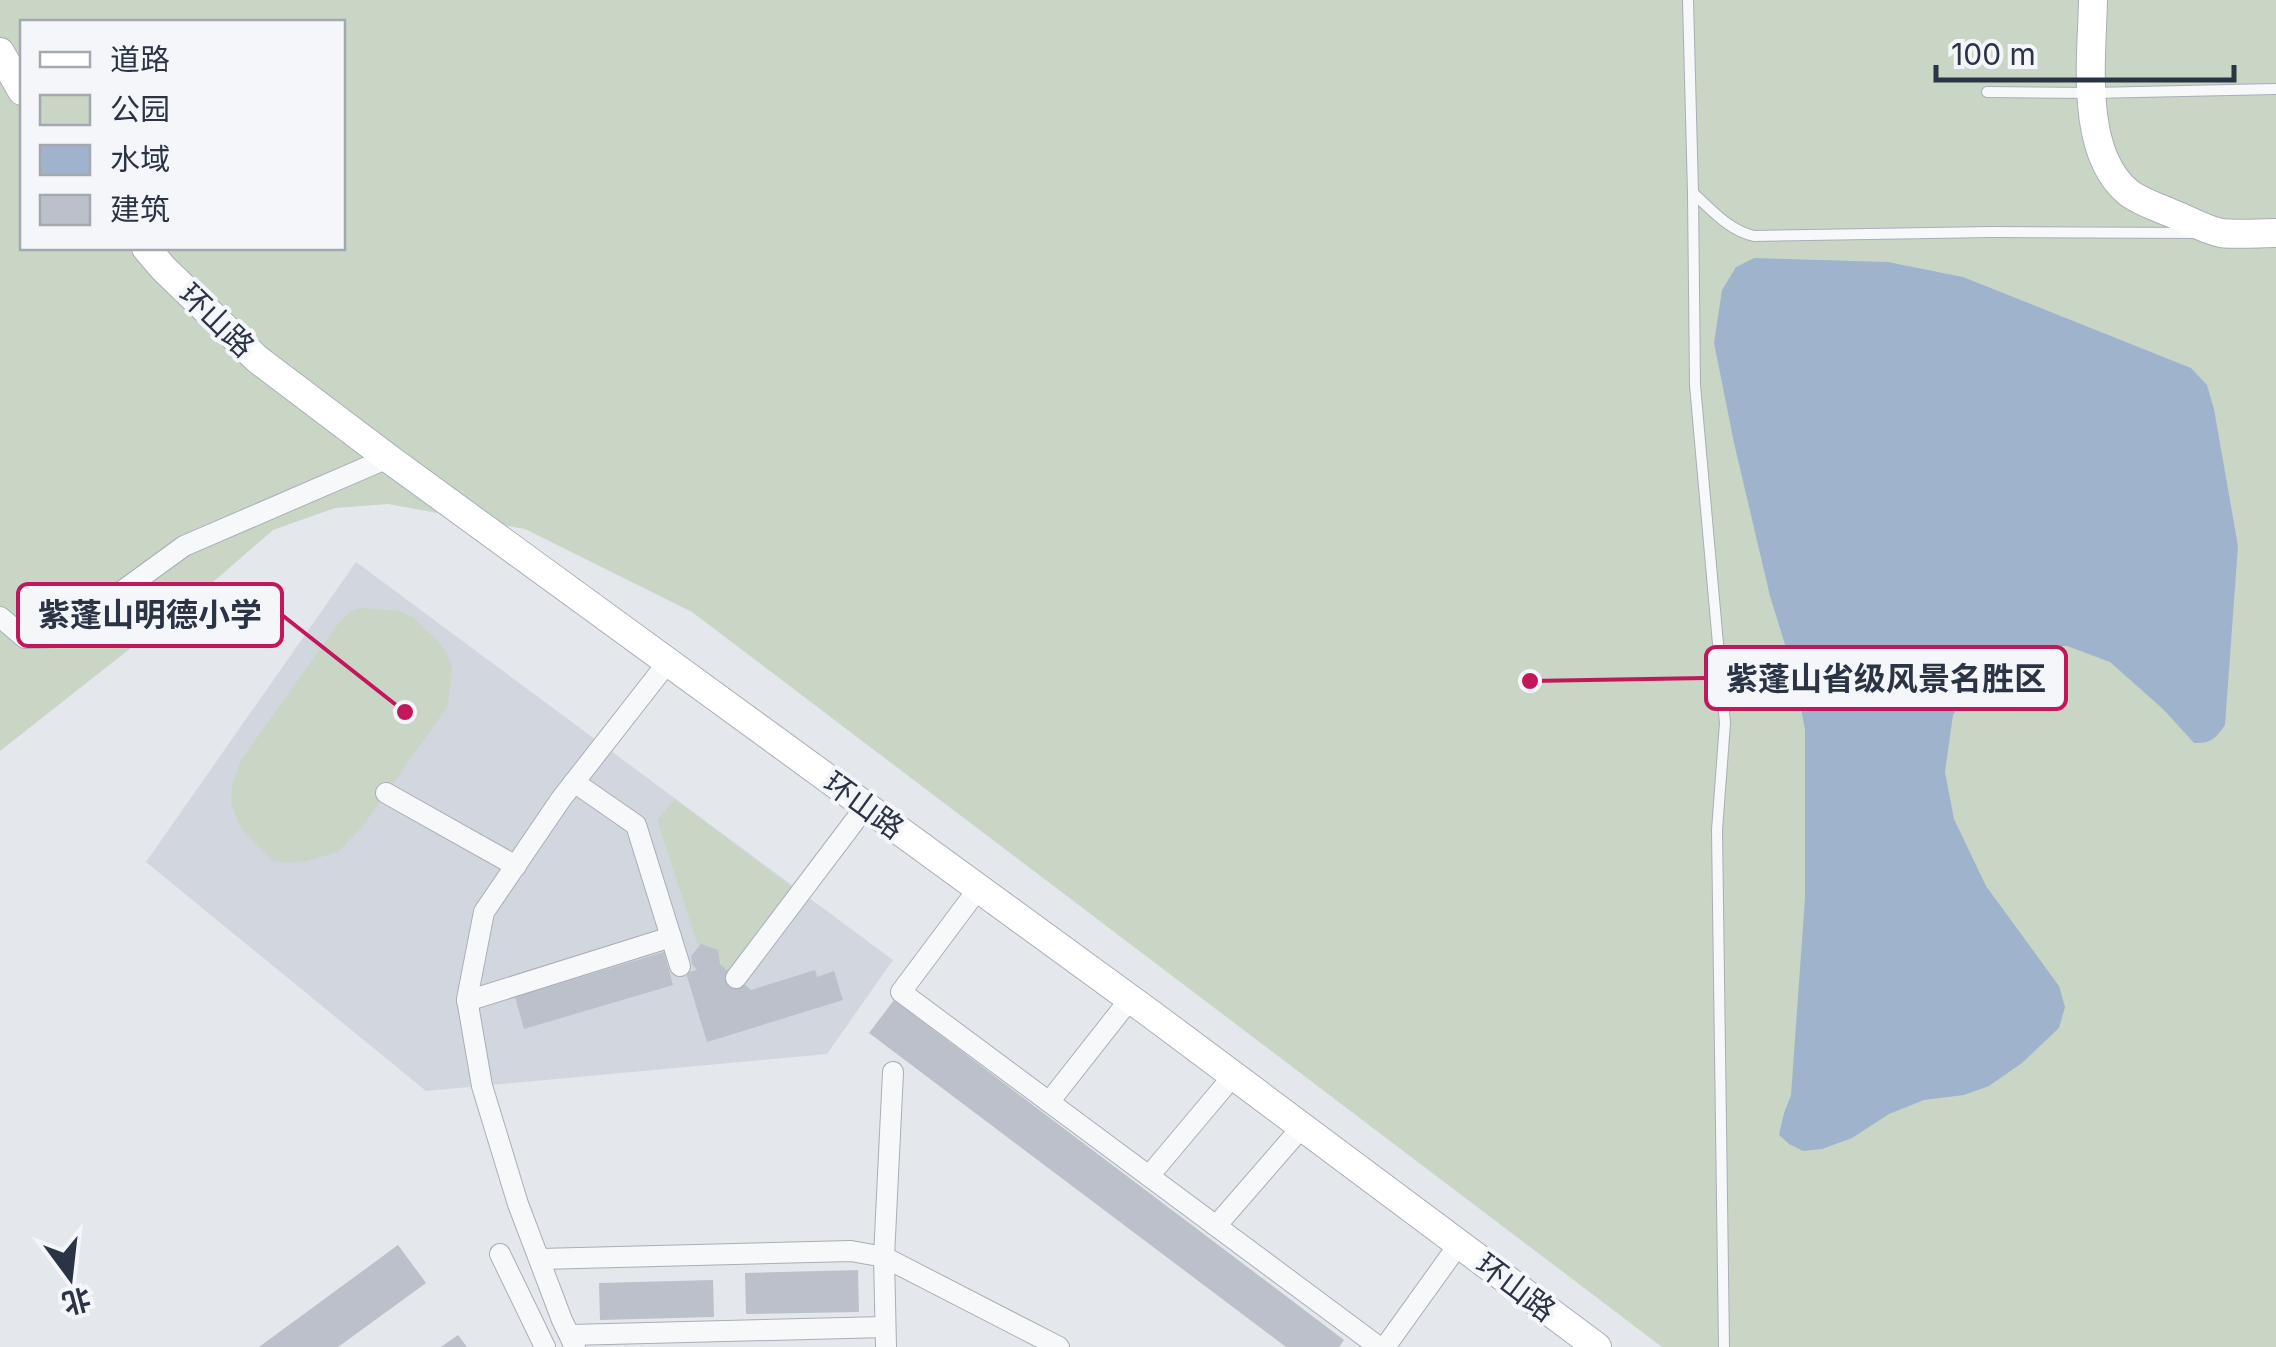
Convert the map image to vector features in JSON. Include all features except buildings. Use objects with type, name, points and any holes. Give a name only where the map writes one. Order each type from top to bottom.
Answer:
[{"type":"main road","points":[[2093,0],[2092,93],[2100,150],[2116,180],[2141,200],[2220,232],[2276,234]]},
{"type":"main road","points":[[0,52],[20,88]]},
{"type":"main road","name":"环山路","points":[[148,250],[257,360],[1130,999],[1597,1347]]},
{"type":"street","points":[[0,617],[26,638],[58,637],[184,546],[388,458]]},
{"type":"street","points":[[668,662],[574,782],[484,912],[467,1001],[482,1086],[518,1204],[572,1341],[885,1337],[884,1258],[893,1072]]},
{"type":"street","points":[[574,782],[636,825],[680,966]]},
{"type":"street","points":[[386,793],[516,866]]},
{"type":"street","points":[[736,978],[866,806]]},
{"type":"street","points":[[978,888],[900,992],[1216,1226],[1382,1347],[1459,1244]]},
{"type":"street","points":[[467,1001],[671,937]]},
{"type":"street","points":[[1049,1102],[1130,999]]},
{"type":"street","points":[[1149,1176],[1234,1076]]},
{"type":"street","points":[[1216,1226],[1302,1127]]},
{"type":"street","points":[[540,1259],[851,1250],[884,1258],[1059,1347]]},
{"type":"street","points":[[500,1254],[545,1347]]},
{"type":"lane","points":[[1688,0],[1694,192],[1694,385],[1725,723],[1717,830],[1724,1347]]},
{"type":"lane","points":[[1987,92],[2276,89]]},
{"type":"lane","points":[[1694,192],[1726,224],[1754,236],[2220,232]]},
{"type":"shaded area","points":[[356,562],[893,960],[827,1054],[426,1091],[146,862]]},
{"type":"green space","points":[[0,0],[2276,0],[2276,1347],[1662,1347],[692,612],[525,529],[388,504],[335,508],[273,530],[197,596],[0,751]]},
{"type":"green space","points":[[363,608],[411,616],[438,641],[452,667],[448,706],[362,827],[338,852],[307,861],[272,860],[242,830],[231,804],[232,786],[241,760],[338,624],[351,611]]},
{"type":"green space","points":[[675,799],[795,890],[728,971],[720,964],[718,950],[698,946],[657,820]]},
{"type":"water","points":[[1754,258],[1888,262],[1963,277],[2191,368],[2207,385],[2214,409],[2238,546],[2225,725],[2212,739],[2194,743],[2110,662],[2067,646],[2021,647],[1978,676],[1953,715],[1945,772],[1954,819],[1986,886],[2059,986],[2065,1007],[2059,1028],[2022,1063],[1989,1086],[1964,1095],[1924,1100],[1889,1114],[1852,1138],[1803,1151],[1779,1135],[1791,1095],[1805,898],[1805,730],[1795,677],[1770,596],[1734,443],[1714,343],[1722,290],[1736,267]]},
{"type":"place","name":"紫蓬山省级风景名胜区","points":[[1530,681]]},
{"type":"place","name":"紫蓬山明德小学","points":[[405,712]]}]
